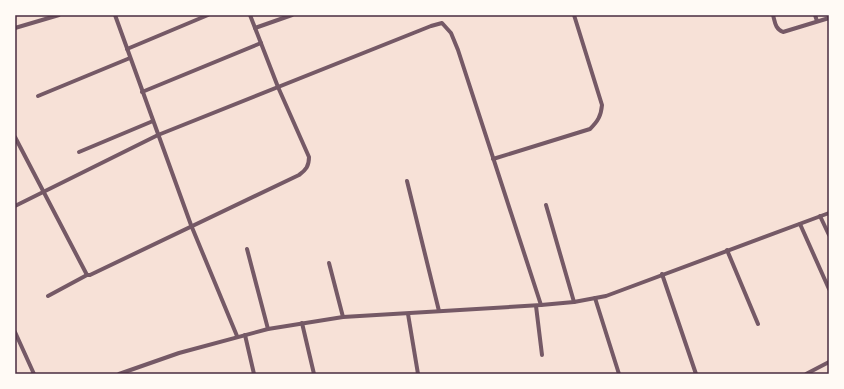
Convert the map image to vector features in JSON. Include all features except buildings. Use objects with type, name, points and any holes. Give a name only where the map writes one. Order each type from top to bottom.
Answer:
[{"type":"street","points":[[15,28],[59,15]]},
{"type":"street","points":[[115,15],[191,225],[237,336]]},
{"type":"street","points":[[127,48],[208,15]]},
{"type":"street","points":[[48,296],[87,275],[90,275],[191,225],[299,175],[309,165],[309,157],[278,87],[250,15]]},
{"type":"street","points":[[255,28],[292,15]]},
{"type":"street","points":[[493,159],[590,129],[598,122],[601,115],[602,105],[574,15]]},
{"type":"street","points":[[773,15],[777,27],[783,32],[829,18]]},
{"type":"street","points":[[815,15],[817,21]]},
{"type":"street","points":[[15,206],[158,135],[431,26],[442,23],[451,33],[458,50],[538,305],[542,355]]},
{"type":"street","points":[[142,92],[261,44]]},
{"type":"street","points":[[38,96],[130,58]]},
{"type":"street","points":[[79,152],[153,120]]},
{"type":"street","points":[[15,137],[87,275]]},
{"type":"street","points":[[407,181],[438,311]]},
{"type":"street","points":[[546,205],[574,302]]},
{"type":"street","points":[[120,374],[179,353],[237,336],[302,323],[343,317],[408,314],[574,302],[606,296],[829,213]]},
{"type":"street","points":[[820,216],[829,235]]},
{"type":"street","points":[[800,224],[829,289]]},
{"type":"street","points":[[247,249],[268,329]]},
{"type":"street","points":[[727,250],[758,324]]},
{"type":"street","points":[[329,262],[343,317]]},
{"type":"street","points":[[662,274],[696,374]]},
{"type":"street","points":[[595,298],[619,374]]},
{"type":"street","points":[[408,314],[418,374]]},
{"type":"street","points":[[302,323],[314,374]]},
{"type":"street","points":[[15,332],[34,374]]},
{"type":"street","points":[[245,335],[254,374]]},
{"type":"street","points":[[806,374],[829,362]]}]
